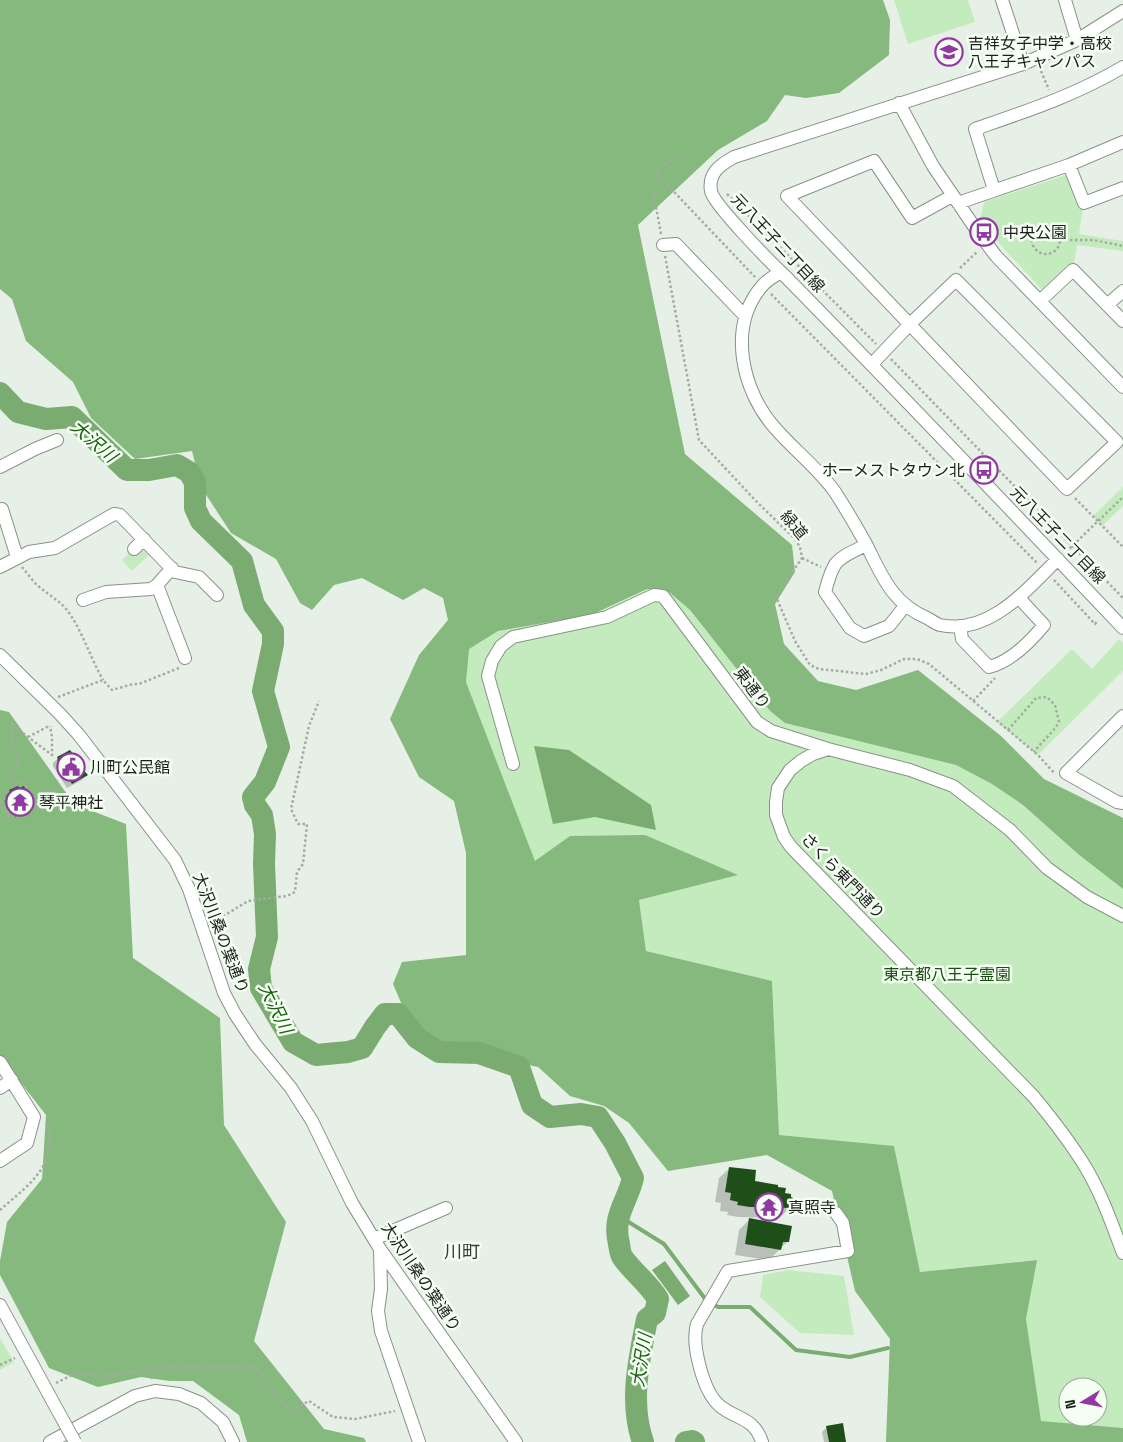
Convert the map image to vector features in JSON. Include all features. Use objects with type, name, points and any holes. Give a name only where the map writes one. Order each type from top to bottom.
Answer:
[{"type":"street","points":[[1002,0],[1023,64]]},
{"type":"street","points":[[1065,0],[1078,40]]},
{"type":"street","name":"元八王子二丁目線","points":[[1123,11],[1078,40],[1023,64],[734,158],[718,166],[711,178],[711,192],[719,206],[780,272],[1062,556],[1123,628]]},
{"type":"street","points":[[994,190],[975,129],[1055,102],[1103,79],[1123,67]]},
{"type":"street","points":[[898,104],[933,166],[996,256],[1041,300],[1123,387]]},
{"type":"street","points":[[872,364],[910,324],[956,280],[1120,439],[1067,489],[910,324],[787,196],[874,161],[912,218],[955,200],[994,190],[1069,165],[1123,142]]},
{"type":"street","points":[[1069,165],[1084,203],[1123,188]]},
{"type":"street","points":[[663,245],[676,244],[745,316]]},
{"type":"street","points":[[1041,300],[1073,270],[1123,321]]},
{"type":"street","points":[[780,272],[762,285],[745,316],[742,334],[744,359],[753,395],[760,409],[775,429],[833,490],[866,544],[890,591],[905,606],[921,616],[940,625],[960,626],[980,621],[997,613],[1019,598],[1062,556]]},
{"type":"street","points":[[1107,305],[1123,291]]},
{"type":"street","points":[[0,467],[57,440]]},
{"type":"street","points":[[2,509],[16,558]]},
{"type":"street","points":[[0,567],[29,552],[55,548],[114,514],[120,515],[175,572],[198,577],[217,595]]},
{"type":"street","points":[[134,549],[144,539]]},
{"type":"street","points":[[866,544],[838,559],[830,570],[825,592],[850,628],[864,636],[889,626],[905,606]]},
{"type":"street","points":[[83,600],[106,592],[151,589],[172,568]]},
{"type":"street","points":[[157,585],[185,662]]},
{"type":"street","name":"東通り","points":[[513,764],[488,676],[492,661],[501,646],[512,637],[607,617],[654,595],[663,596],[757,722],[771,731],[828,749]]},
{"type":"street","points":[[960,626],[962,639],[989,667],[998,665],[1028,644],[1044,626],[1019,598]]},
{"type":"street","name":"大沢川桑の葉通り","points":[[0,655],[79,735],[175,860],[189,889],[224,993],[235,1014],[255,1044],[291,1088],[312,1121],[352,1203],[377,1244],[516,1442]]},
{"type":"street","points":[[1123,716],[1066,773],[1117,802],[1123,803]]},
{"type":"street","points":[[828,749],[910,770],[952,786],[1010,830],[1046,868],[1087,897],[1123,916]]},
{"type":"street","name":"さくら東門通り","points":[[828,749],[800,761],[790,770],[778,788],[776,815],[784,837],[806,863],[1034,1097],[1060,1129],[1086,1169],[1105,1206],[1123,1253]]},
{"type":"street","points":[[0,1062],[34,1117],[27,1143],[0,1161]]},
{"type":"street","points":[[0,1088],[12,1080]]},
{"type":"street","points":[[419,1442],[406,1408],[380,1324],[378,1311],[381,1289],[377,1244],[446,1208]]},
{"type":"street","points":[[762,1442],[760,1434],[753,1425],[719,1406],[708,1392],[700,1372],[695,1330],[728,1271],[848,1250],[843,1223],[836,1213]]},
{"type":"street","points":[[0,1305],[75,1442]]},
{"type":"street","points":[[50,1442],[135,1396],[155,1391],[179,1394],[201,1403],[223,1422],[233,1442]]},
{"type":"path","points":[[1041,71],[1055,102]]},
{"type":"path","name":"緑道","points":[[681,154],[658,169],[654,196],[699,440],[755,500],[795,539],[800,547],[802,558],[778,593],[777,599],[794,641],[810,665],[819,669],[866,674],[881,670],[904,659],[917,659],[929,664],[1038,755],[1055,774],[1066,773]]},
{"type":"path","points":[[657,174],[762,285],[1095,624],[1099,619]]},
{"type":"path","points":[[724,193],[730,195],[1123,598]]},
{"type":"path","points":[[1047,226],[1056,230],[1060,240],[1057,249],[1050,254],[1045,254],[1036,250],[1032,240],[1038,228],[1047,226]]},
{"type":"path","points":[[1060,240],[1093,240],[1123,246]]},
{"type":"path","points":[[955,272],[979,250]]},
{"type":"path","points":[[1067,489],[1123,547]]},
{"type":"path","points":[[1062,556],[1123,497]]},
{"type":"path","points":[[16,558],[37,585],[52,595],[67,609],[82,633],[96,669],[112,690],[139,684],[185,662]]},
{"type":"path","points":[[802,558],[830,570]]},
{"type":"path","points":[[973,701],[998,675],[998,665]]},
{"type":"path","points":[[47,701],[103,680]]},
{"type":"path","points":[[1008,730],[1036,698],[1047,697],[1055,706],[1059,722],[1054,731],[1042,740],[1034,752]]},
{"type":"path","points":[[208,905],[214,916],[222,917],[248,900],[287,896],[295,892],[296,872],[303,864],[307,824],[298,824],[291,809],[309,726],[319,701]]},
{"type":"path","points":[[28,738],[57,722]]},
{"type":"path","points":[[0,802],[8,816],[24,815],[32,809],[32,797],[24,783],[12,782],[7,773],[20,764],[12,743],[11,724],[52,755],[50,726]]},
{"type":"path","points":[[0,1365],[16,1357]]},
{"type":"path","points":[[56,1383],[74,1374],[112,1376],[149,1368],[255,1366],[285,1407],[292,1410],[309,1400],[333,1417],[355,1419],[406,1408]]},
{"type":"path","points":[[149,1368],[153,1383]]},
{"type":"green space","points":[[894,0],[968,0],[975,22],[908,44]]},
{"type":"green space","points":[[1072,173],[1084,203],[1079,234],[1123,241],[1123,251],[1077,245],[1073,270],[1047,295],[980,220],[984,202]]},
{"type":"green space","points":[[1123,487],[1123,506],[1102,526],[1093,516]]},
{"type":"green space","points":[[132,550],[147,551],[150,554],[132,571],[122,560]]},
{"type":"green space","name":"東京都八王子霊園","points":[[647,589],[669,592],[690,610],[770,711],[785,723],[956,765],[992,784],[1023,805],[1078,854],[1123,889],[1123,1428],[1108,1427],[1108,1377],[1058,1377],[1058,1423],[1041,1422],[1026,1319],[1036,1260],[920,1272],[894,1147],[779,1135],[772,981],[646,951],[639,900],[737,875],[570,836],[535,862],[466,682],[468,649],[498,631],[591,615]]},
{"type":"green space","points":[[1119,639],[1123,643],[1123,671],[1038,755],[997,722],[1072,649],[1092,669]]},
{"type":"green space","points":[[788,1270],[844,1276],[854,1335],[800,1333],[760,1297],[763,1275]]},
{"type":"green space","points":[[0,1338],[14,1362],[0,1370]]},
{"type":"shaded area","points":[[0,0],[883,0],[890,20],[889,55],[839,93],[806,98],[785,95],[767,121],[718,150],[638,225],[685,454],[792,545],[795,572],[775,604],[784,644],[818,681],[856,690],[918,670],[1001,736],[1044,779],[1123,818],[1123,889],[1078,854],[1023,805],[992,784],[956,765],[785,723],[770,711],[690,610],[669,592],[647,589],[591,615],[498,631],[469,649],[466,682],[535,861],[570,836],[645,835],[738,875],[639,900],[646,951],[772,981],[779,1135],[894,1146],[920,1272],[1037,1260],[1026,1319],[1041,1421],[1058,1422],[1058,1427],[1123,1428],[1123,1442],[886,1442],[890,1339],[855,1291],[832,1191],[767,1155],[668,1171],[629,1123],[604,1106],[570,1096],[538,1067],[431,1044],[405,1012],[393,984],[402,962],[466,955],[466,853],[454,801],[419,777],[390,719],[419,655],[448,620],[443,598],[424,588],[403,600],[362,578],[334,585],[312,610],[300,603],[276,559],[231,533],[201,487],[192,451],[135,459],[91,418],[73,382],[26,341],[12,299],[0,289]]},
{"type":"shaded area","points":[[0,710],[9,712],[74,804],[126,824],[133,958],[220,1018],[224,1125],[286,1222],[254,1341],[324,1429],[364,1438],[366,1442],[247,1442],[239,1415],[193,1381],[170,1381],[141,1377],[98,1387],[49,1368],[0,1275],[0,1261],[7,1222],[42,1179],[46,1115],[0,1056]]},
{"type":"shaded area","points":[[534,746],[569,750],[651,805],[656,830],[595,817],[553,824]]},
{"type":"shaded area","points":[[665,1261],[690,1296],[678,1305],[652,1270]]},
{"type":"building","name":"川町公民館","points":[[70,750],[80,763],[78,764],[88,775],[72,784],[57,760],[57,757]]},
{"type":"building","name":"琴平神社","points":[[18,786],[19,788],[24,786],[29,798],[26,800],[31,808],[20,814],[8,795],[11,794],[9,790]]},
{"type":"building","points":[[729,1167],[756,1170],[755,1181],[786,1188],[785,1193],[791,1194],[793,1198],[791,1208],[737,1205],[738,1202],[730,1200],[731,1193],[725,1192]]},
{"type":"building","points":[[749,1218],[792,1226],[789,1242],[783,1242],[781,1250],[745,1244]]},
{"type":"building","points":[[843,1423],[846,1442],[829,1442],[826,1426]]},
{"type":"waterway","name":"大沢川","points":[[0,393],[18,412],[46,419],[72,417],[127,470],[149,470],[177,465],[189,472],[195,482],[195,508],[201,521],[242,561],[254,605],[273,631],[273,644],[263,691],[279,747],[265,782],[253,797],[255,805],[262,815],[265,834],[264,864],[267,937],[259,969],[261,988],[293,1042],[316,1055],[348,1052],[362,1048],[385,1014],[398,1014],[417,1038],[439,1052],[479,1053],[519,1067],[532,1105],[550,1117],[581,1114],[598,1117],[615,1143],[633,1178],[617,1225],[621,1253],[627,1263],[658,1299],[655,1313],[647,1319],[637,1381],[637,1412],[643,1442]]},
{"type":"waterway","points":[[619,1216],[664,1244],[706,1300],[718,1307],[750,1307],[796,1350],[850,1357],[888,1348]]},
{"type":"waterway","name":"大沢川","points":[[686,1442],[694,1442]]},
{"type":"place","name":"吉祥女子中学・高校 八王子キャンパス","points":[[949,52]]},
{"type":"place","name":"中央公園","points":[[984,232]]},
{"type":"place","name":"ホーメストタウン北","points":[[984,470]]},
{"type":"place","name":"川町公民館","points":[[71,767]]},
{"type":"place","name":"琴平神社","points":[[20,802]]},
{"type":"place","name":"真照寺","points":[[769,1207]]},
{"type":"district","name":"川町","points":[[462,1251]]}]
